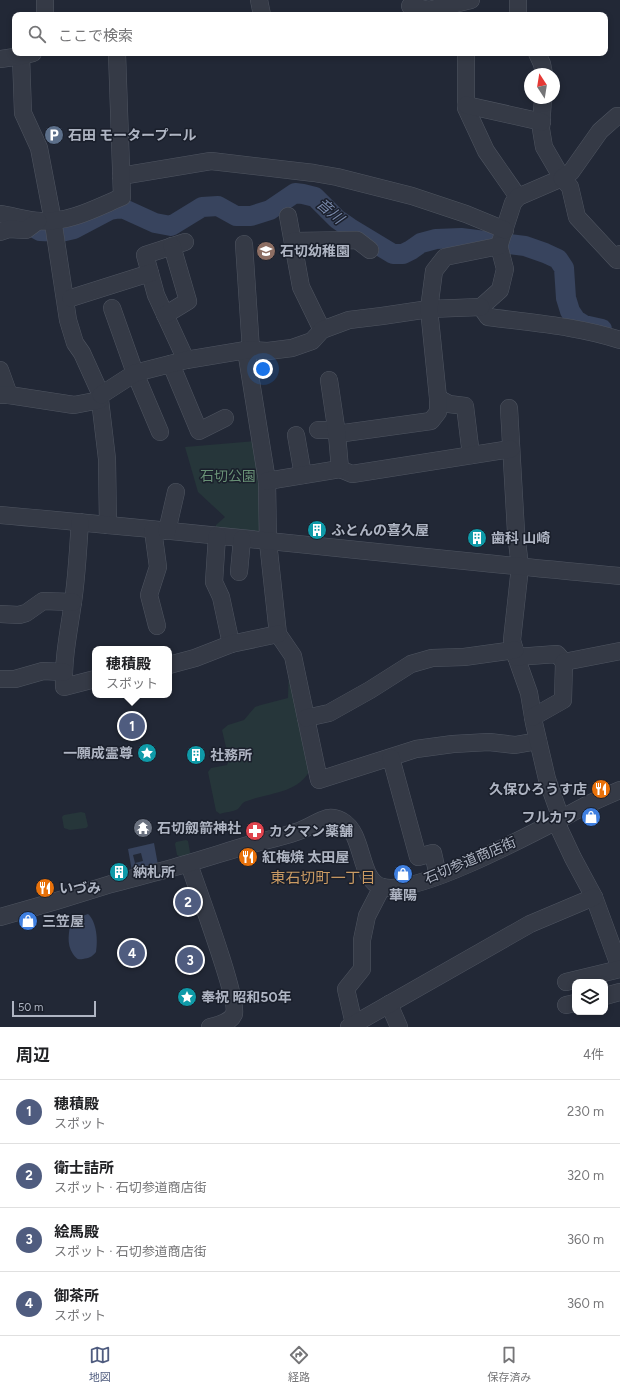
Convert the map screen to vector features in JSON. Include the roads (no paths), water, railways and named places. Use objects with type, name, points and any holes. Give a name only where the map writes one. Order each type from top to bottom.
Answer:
[{"type":"street","points":[[45,0],[45,12]]},
{"type":"street","points":[[258,0],[261,12]]},
{"type":"street","points":[[410,7],[429,10],[471,0]]},
{"type":"street","points":[[518,0],[518,12]]},
{"type":"street","points":[[0,59],[20,56]]},
{"type":"street","points":[[27,56],[23,113],[39,148],[44,226],[74,343],[82,353],[101,397],[107,459],[108,525]]},
{"type":"street","points":[[0,232],[9,229],[44,226],[74,217],[122,197],[117,56]]},
{"type":"street","points":[[466,56],[466,105],[471,121],[486,151],[518,196]]},
{"type":"street","points":[[538,56],[543,68]]},
{"type":"street","points":[[543,104],[542,122],[544,147],[562,178],[570,187],[577,217],[617,260],[620,254]]},
{"type":"street","points":[[466,105],[542,122]]},
{"type":"street","points":[[0,370],[5,395],[74,404],[101,397],[135,373],[179,362],[248,350],[268,351],[292,348],[312,341],[322,330],[349,320],[428,309],[481,307],[500,290],[505,269],[502,239],[513,203],[518,196],[562,178],[571,172],[600,131],[617,116],[620,116]]},
{"type":"street","points":[[121,176],[211,161],[314,173],[337,177],[412,196],[466,214],[502,239]]},
{"type":"street","points":[[0,214],[44,226]]},
{"type":"street","points":[[288,216],[301,287],[322,330]]},
{"type":"street","points":[[318,430],[331,430],[337,434],[431,421],[438,412],[438,398],[428,309],[434,271],[445,257],[502,239]]},
{"type":"street","points":[[293,241],[357,240],[370,250]]},
{"type":"street","points":[[165,315],[188,301],[178,244],[145,255],[156,295],[165,315],[199,431],[226,418]]},
{"type":"street","points":[[244,244],[248,350],[267,481],[268,542],[278,634],[294,656],[319,780],[416,749],[453,744],[489,742],[515,745],[538,741]]},
{"type":"street","points":[[71,298],[150,273]]},
{"type":"street","points":[[481,307],[488,317],[569,328],[620,340]]},
{"type":"street","points":[[112,308],[135,373],[160,432]]},
{"type":"street","points":[[329,380],[337,434],[340,469]]},
{"type":"street","points":[[438,398],[449,404],[464,406],[471,455]]},
{"type":"street","points":[[509,408],[516,532],[520,567],[512,640],[529,693],[547,780],[559,813],[557,824],[594,897],[619,961],[566,982]]},
{"type":"street","points":[[296,435],[303,475]]},
{"type":"street","points":[[267,481],[340,469],[352,474],[511,449]]},
{"type":"street","points":[[157,626],[149,595],[158,567],[160,530],[176,492]]},
{"type":"street","points":[[0,515],[620,576]]},
{"type":"street","points":[[80,522],[73,602],[64,672],[64,687],[92,680]]},
{"type":"street","points":[[217,536],[214,582],[221,597],[231,644]]},
{"type":"street","points":[[239,572],[242,539]]},
{"type":"street","points":[[0,614],[26,613],[43,601],[73,602]]},
{"type":"street","points":[[172,664],[195,658],[231,644],[278,634]]},
{"type":"street","points":[[564,662],[620,651]]},
{"type":"street","points":[[306,718],[329,713],[370,690],[411,664],[432,658],[516,654],[557,654],[564,662],[563,700],[533,717]]},
{"type":"street","points":[[0,680],[15,679],[43,671],[64,672]]},
{"type":"street","points":[[391,758],[418,857],[433,853],[438,876]]},
{"type":"street","name":"石切参道商店街","points":[[382,887],[393,888],[430,880],[468,864],[558,820],[587,804],[620,790]]},
{"type":"street","points":[[0,917],[111,884],[188,864],[252,844],[298,832],[329,818],[337,818],[351,828],[370,878],[382,887],[367,916],[362,940],[362,969],[346,989],[352,1025],[530,924],[594,897]]},
{"type":"street","points":[[188,864],[218,950],[234,1005],[233,1016],[228,1021],[221,1025],[210,1027]]},
{"type":"street","points":[[608,995],[620,992]]},
{"type":"street","points":[[389,1004],[399,1027]]},
{"type":"water","points":[[154,843],[158,865],[132,871],[128,849]],"holes":[[[141,853],[143,861],[135,863],[133,855]]]},
{"type":"water","points":[[88,914],[91,917],[95,927],[97,943],[96,952],[85,959],[78,959],[73,954],[69,946],[71,920]]},
{"type":"waterway","name":"音川","points":[[14,223],[31,226],[40,231],[61,232],[74,229],[110,210],[122,208],[155,223],[171,226],[202,207],[218,206],[236,216],[251,216],[270,210],[295,193],[303,194],[315,197],[337,219],[393,254],[403,254],[421,243],[436,239],[461,238],[525,246],[545,253],[558,259],[564,268],[566,298],[570,311],[576,320],[584,325],[602,329]]},
{"type":"place","name":"石田 モータープール","points":[[54,135]]},
{"type":"place","name":"石切幼稚園","points":[[266,251]]},
{"type":"place","name":"ふとんの喜久屋","points":[[317,530]]},
{"type":"place","name":"歯科 山崎","points":[[477,538]]},
{"type":"place","name":"穂積殿","points":[[132,726]]},
{"type":"place","name":"一願成霊尊","points":[[147,753]]},
{"type":"place","name":"社務所","points":[[196,755]]},
{"type":"place","name":"久保ひろうす店","points":[[601,789]]},
{"type":"place","name":"フルカワ","points":[[591,817]]},
{"type":"place","name":"石切劔箭神社","points":[[143,828]]},
{"type":"place","name":"カクマン薬舗","points":[[255,831]]},
{"type":"place","name":"紅梅焼 太田屋","points":[[248,857]]},
{"type":"place","name":"納札所","points":[[119,872]]},
{"type":"place","name":"華陽","points":[[403,874]]},
{"type":"place","name":"いづみ","points":[[45,888]]},
{"type":"place","name":"衛士詰所","points":[[188,902]]},
{"type":"place","name":"三笠屋","points":[[28,921]]},
{"type":"place","name":"御茶所","points":[[132,953]]},
{"type":"place","name":"絵馬殿","points":[[190,960]]},
{"type":"place","name":"奉祝 昭和50年","points":[[187,997]]},
{"type":"district","name":"東石切町一丁目","points":[[323,878]]},
{"type":"park label","name":"石切公園","points":[[228,476]]}]
